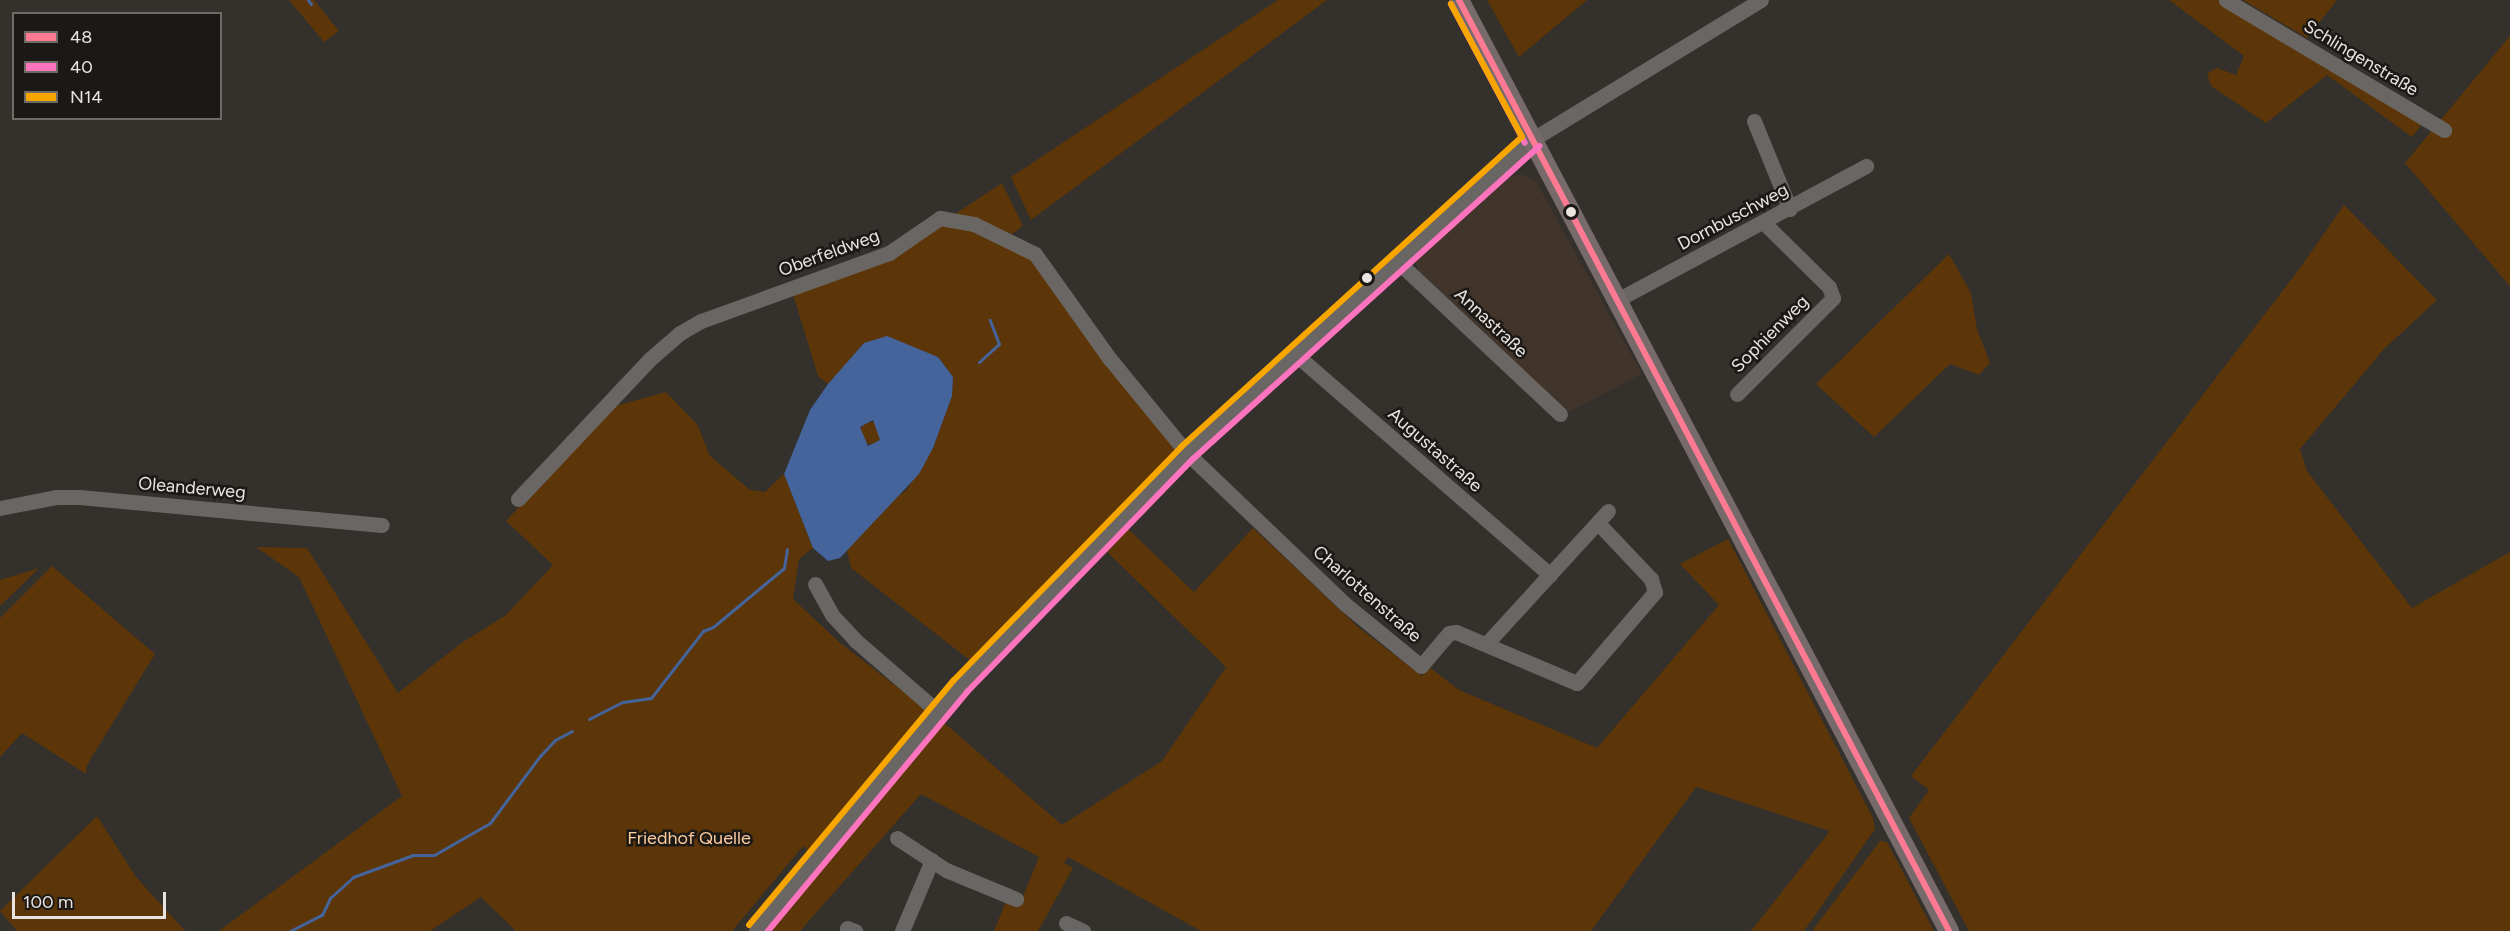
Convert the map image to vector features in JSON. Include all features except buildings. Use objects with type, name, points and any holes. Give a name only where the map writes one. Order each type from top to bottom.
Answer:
[{"type":"main road","points":[[1459,0],[1949,931]]},
{"type":"street","points":[[756,931],[938,712],[1187,453],[1294,353],[1533,139],[1761,0]]},
{"type":"street","name":"Schlingenstraße","points":[[2226,0],[2444,130]]},
{"type":"street","points":[[1754,121],[1790,209]]},
{"type":"street","name":"Dornbuschweg","points":[[1617,300],[1764,223],[1866,166]]},
{"type":"street","name":"Oberfeldweg","points":[[518,499],[650,359],[680,333],[701,321],[889,253],[940,218],[974,224],[1035,254],[1110,359],[1187,453]]},
{"type":"street","name":"Sophienweg","points":[[1737,394],[1833,298],[1829,287],[1764,223]]},
{"type":"street","name":"Annastraße","points":[[1396,260],[1560,414]]},
{"type":"street","name":"Augustastraße","points":[[1294,353],[1550,575]]},
{"type":"street","name":"Charlottenstraße","points":[[1187,453],[1351,610],[1421,666],[1449,633],[1487,644],[1577,683],[1654,592],[1651,579],[1603,517],[1550,575]]},
{"type":"street","name":"Oleanderweg","points":[[0,508],[56,497],[80,497],[382,525]]},
{"type":"street","points":[[1487,644],[1550,575]]},
{"type":"street","points":[[815,584],[832,615],[938,712]]},
{"type":"street","points":[[897,838],[932,860],[1016,899]]},
{"type":"street","points":[[902,931],[932,860]]},
{"type":"street","points":[[1066,923],[1083,931]]},
{"type":"shaded area","points":[[1521,174],[1536,181],[1642,374],[1567,413],[1419,271],[1415,261],[1416,255],[1482,192],[1501,179]]},
{"type":"green space","points":[[289,0],[314,0],[339,31],[324,42]]},
{"type":"green space","points":[[1278,0],[1327,0],[1031,220],[1011,177]]},
{"type":"green space","points":[[1487,0],[1587,0],[1519,57]]},
{"type":"green space","points":[[2169,0],[2219,0],[2423,123],[2412,137],[2327,75],[2266,123],[2211,86],[2207,73],[2217,68],[2236,75],[2244,56]]},
{"type":"green space","points":[[2243,0],[2337,0],[2307,38]]},
{"type":"green space","points":[[2510,36],[2510,286],[2405,163]]},
{"type":"green space","points":[[1002,183],[1023,226],[1012,234],[955,214]]},
{"type":"green space","points":[[2344,205],[2437,300],[2384,349],[2300,449],[2307,471],[2412,608],[2510,552],[2510,931],[1969,931],[1909,818],[1929,790],[1911,776],[2300,268]]},
{"type":"green space","points":[[945,224],[974,229],[1034,258],[1178,451],[971,661],[851,568],[847,551],[887,504],[906,491],[933,448],[952,396],[953,377],[938,357],[864,343],[828,384],[818,376],[792,291],[876,258],[883,264]]},
{"type":"green space","points":[[1949,254],[1971,293],[1977,329],[1990,363],[1979,375],[1950,364],[1874,437],[1816,384]]},
{"type":"green space","name":"Friedhof Quelle","points":[[666,392],[697,424],[710,456],[750,490],[765,492],[784,474],[813,548],[799,559],[793,599],[839,642],[928,711],[899,748],[810,852],[803,846],[732,931],[516,931],[481,897],[430,931],[219,931],[402,796],[299,577],[256,547],[307,548],[398,693],[460,644],[506,615],[553,565],[506,521],[612,407]]},
{"type":"green space","points":[[871,422],[879,425],[882,433],[879,441],[871,444],[863,441],[860,433],[863,425]]},
{"type":"green space","points":[[1126,527],[1194,592],[1253,528],[1358,627],[1422,676],[1429,667],[1459,690],[1597,748],[1719,605],[1680,564],[1728,539],[1873,818],[1875,829],[1804,931],[1751,931],[1830,831],[1696,787],[1591,931],[1201,931],[1068,857],[1064,863],[1073,868],[1038,931],[994,931],[1007,899],[1020,904],[1039,857],[921,794],[800,931],[768,931],[942,721],[1062,825],[1162,761],[1226,667],[1105,550]]},
{"type":"green space","points":[[52,566],[155,654],[87,765],[86,774],[22,733],[0,757],[0,618]]},
{"type":"green space","points":[[39,568],[0,606],[0,580]]},
{"type":"green space","points":[[97,816],[136,877],[185,931],[17,931],[0,911]]},
{"type":"green space","points":[[1880,841],[1887,842],[1934,931],[1812,931]]},
{"type":"water","points":[[887,336],[938,357],[953,377],[952,396],[933,448],[919,474],[840,558],[828,561],[813,548],[784,474],[810,410],[828,384],[864,343]],"holes":[[[873,420],[880,440],[868,446],[860,427]]]},
{"type":"waterway","points":[[308,0],[311,4]]},
{"type":"waterway","points":[[979,362],[999,344],[990,320]]},
{"type":"waterway","points":[[589,719],[623,702],[651,698],[703,631],[713,627],[784,568],[787,549]]},
{"type":"waterway","points":[[290,931],[322,915],[330,898],[353,877],[413,855],[434,855],[490,823],[540,756],[555,740],[572,731]]},
{"type":"transit line","name":"48","points":[[1459,0],[1949,931]]},
{"type":"transit line","name":"40","points":[[1451,4],[1525,143]]},
{"type":"transit line","name":"N14","points":[[749,925],[954,680],[1181,447],[1522,137],[1451,4]]},
{"type":"transit line","name":"40","points":[[768,931],[967,692],[1193,459],[1539,146]]}]
